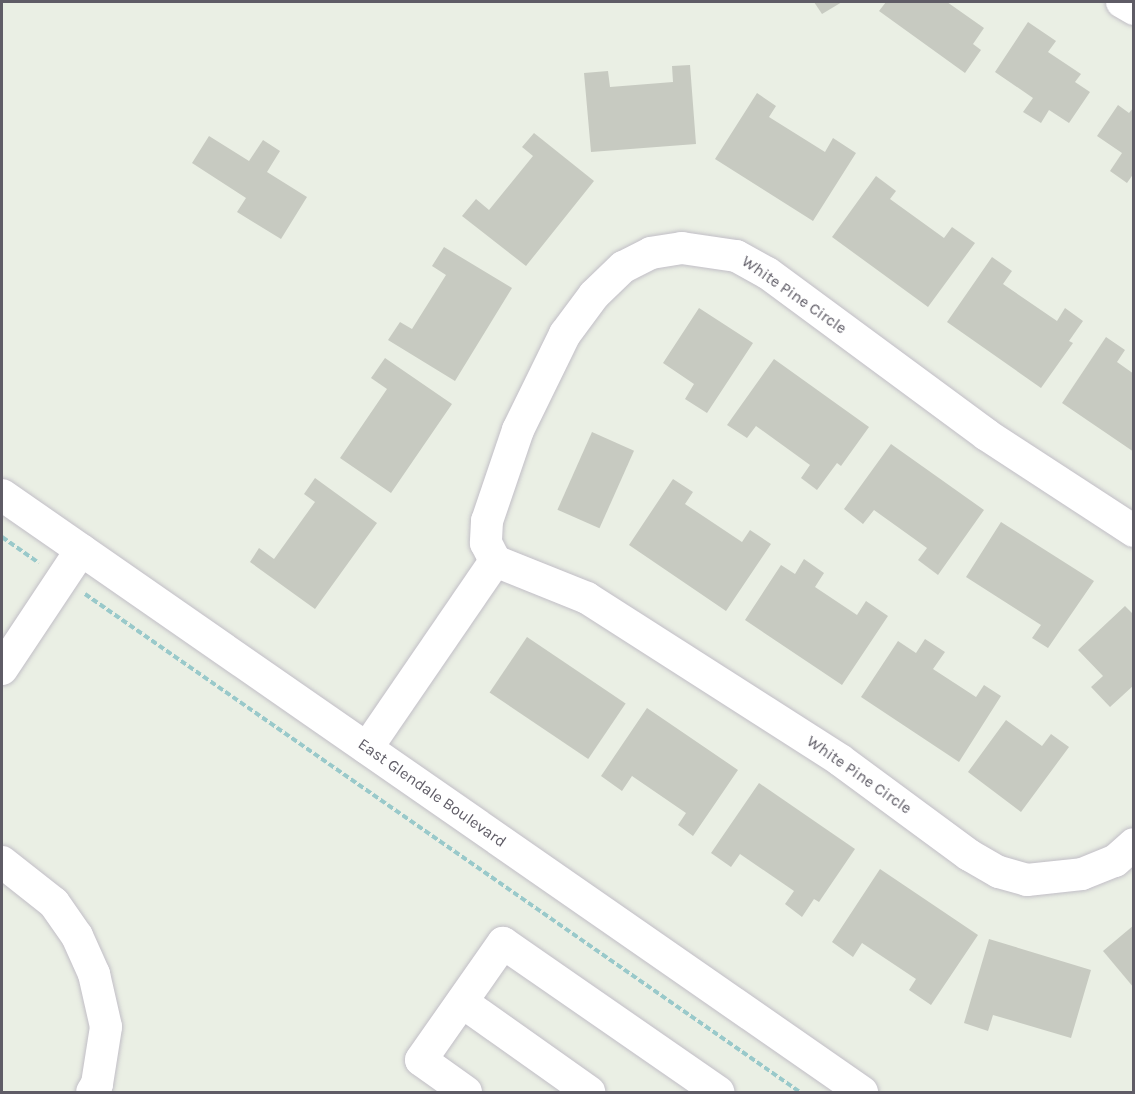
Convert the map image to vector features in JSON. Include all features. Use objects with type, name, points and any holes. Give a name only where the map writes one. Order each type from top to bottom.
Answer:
[{"type":"street","points":[[1122,2],[1134,9]]},
{"type":"street","name":"White Pine Circle","points":[[1134,531],[987,435],[767,273],[736,255],[682,248],[651,254],[623,267],[594,295],[565,334],[518,430],[487,521],[486,543],[495,561],[587,598],[840,760],[969,855],[999,872],[1027,880],[1072,876],[1114,861],[1134,844]]},
{"type":"street","name":"East Glendale Boulevard","points":[[2,495],[367,748],[829,1083],[862,1092]]},
{"type":"street","points":[[2,669],[81,549]]},
{"type":"street","points":[[367,748],[495,561]]},
{"type":"street","points":[[2,862],[54,903],[77,936],[94,974],[106,1027],[97,1084],[92,1092]]},
{"type":"street","points":[[466,1092],[421,1060],[503,943],[718,1092]]},
{"type":"street","points":[[462,1002],[589,1092]]},
{"type":"path","points":[[2,537],[800,1092]]},
{"type":"building","points":[[814,2],[842,2],[822,14]]},
{"type":"building","points":[[886,2],[947,2],[984,28],[973,44],[981,50],[965,73],[879,11]]},
{"type":"building","points":[[1028,22],[1056,41],[1048,52],[1081,74],[1075,82],[1090,92],[1069,123],[1049,110],[1041,123],[1023,112],[1033,98],[995,72]]},
{"type":"building","points":[[690,65],[696,144],[591,152],[584,73],[608,71],[610,87],[673,82],[672,66]]},
{"type":"building","points":[[757,93],[776,106],[769,117],[825,152],[833,138],[856,153],[813,221],[715,159]]},
{"type":"building","points":[[1118,105],[1129,113],[1134,107],[1134,173],[1127,183],[1110,171],[1122,153],[1097,136]]},
{"type":"building","points":[[534,133],[594,181],[526,266],[462,216],[476,199],[489,210],[533,156],[522,147]]},
{"type":"building","points":[[209,136],[249,161],[263,140],[280,151],[267,172],[307,197],[281,239],[237,212],[246,198],[192,163]]},
{"type":"building","points":[[876,176],[896,191],[890,199],[944,238],[952,227],[975,243],[928,307],[832,237]]},
{"type":"building","points":[[444,247],[512,288],[455,381],[388,340],[400,322],[412,329],[446,275],[432,266]]},
{"type":"building","points":[[992,257],[1012,271],[1003,284],[1057,321],[1065,308],[1083,321],[1069,341],[1073,343],[1041,388],[947,322]]},
{"type":"building","points":[[699,308],[753,343],[707,413],[685,399],[694,384],[663,363]]},
{"type":"building","points":[[1106,337],[1125,350],[1117,362],[1134,374],[1134,452],[1062,403]]},
{"type":"building","points":[[385,358],[452,404],[391,493],[340,458],[387,389],[371,378]]},
{"type":"building","points":[[774,359],[869,427],[841,466],[837,463],[817,490],[801,478],[810,465],[756,426],[747,438],[727,425]]},
{"type":"building","points":[[592,432],[634,451],[599,528],[557,510]]},
{"type":"building","points":[[891,444],[984,510],[938,575],[918,560],[927,548],[874,510],[863,524],[844,509]]},
{"type":"building","points":[[315,478],[377,523],[315,609],[250,562],[259,548],[274,559],[315,502],[304,494]]},
{"type":"building","points":[[673,479],[693,492],[685,504],[742,542],[750,530],[771,544],[726,611],[629,545]]},
{"type":"building","points":[[1001,522],[1094,581],[1048,648],[1032,638],[1041,625],[966,577]]},
{"type":"building","points":[[804,559],[824,573],[815,587],[857,615],[866,601],[888,616],[842,685],[745,620],[781,565],[795,574]]},
{"type":"building","points":[[1125,606],[1134,615],[1134,685],[1110,707],[1091,687],[1103,676],[1078,650]]},
{"type":"building","points":[[527,637],[626,704],[588,759],[490,693]]},
{"type":"building","points":[[925,639],[945,652],[933,669],[976,697],[984,685],[1001,696],[959,762],[861,697],[898,641],[916,653]]},
{"type":"building","points":[[647,708],[738,770],[693,836],[678,825],[686,813],[632,776],[622,791],[601,776]]},
{"type":"building","points":[[1006,720],[1042,746],[1051,734],[1069,747],[1021,812],[968,772]]},
{"type":"building","points":[[759,783],[855,849],[819,902],[814,899],[802,917],[785,904],[794,891],[740,854],[731,867],[711,853]]},
{"type":"building","points":[[880,869],[978,935],[931,1005],[909,990],[916,979],[862,943],[853,957],[832,942]]},
{"type":"building","points":[[1134,925],[1134,988],[1103,951]]},
{"type":"building","points":[[989,939],[1091,970],[1071,1038],[993,1015],[988,1031],[964,1023]]}]
